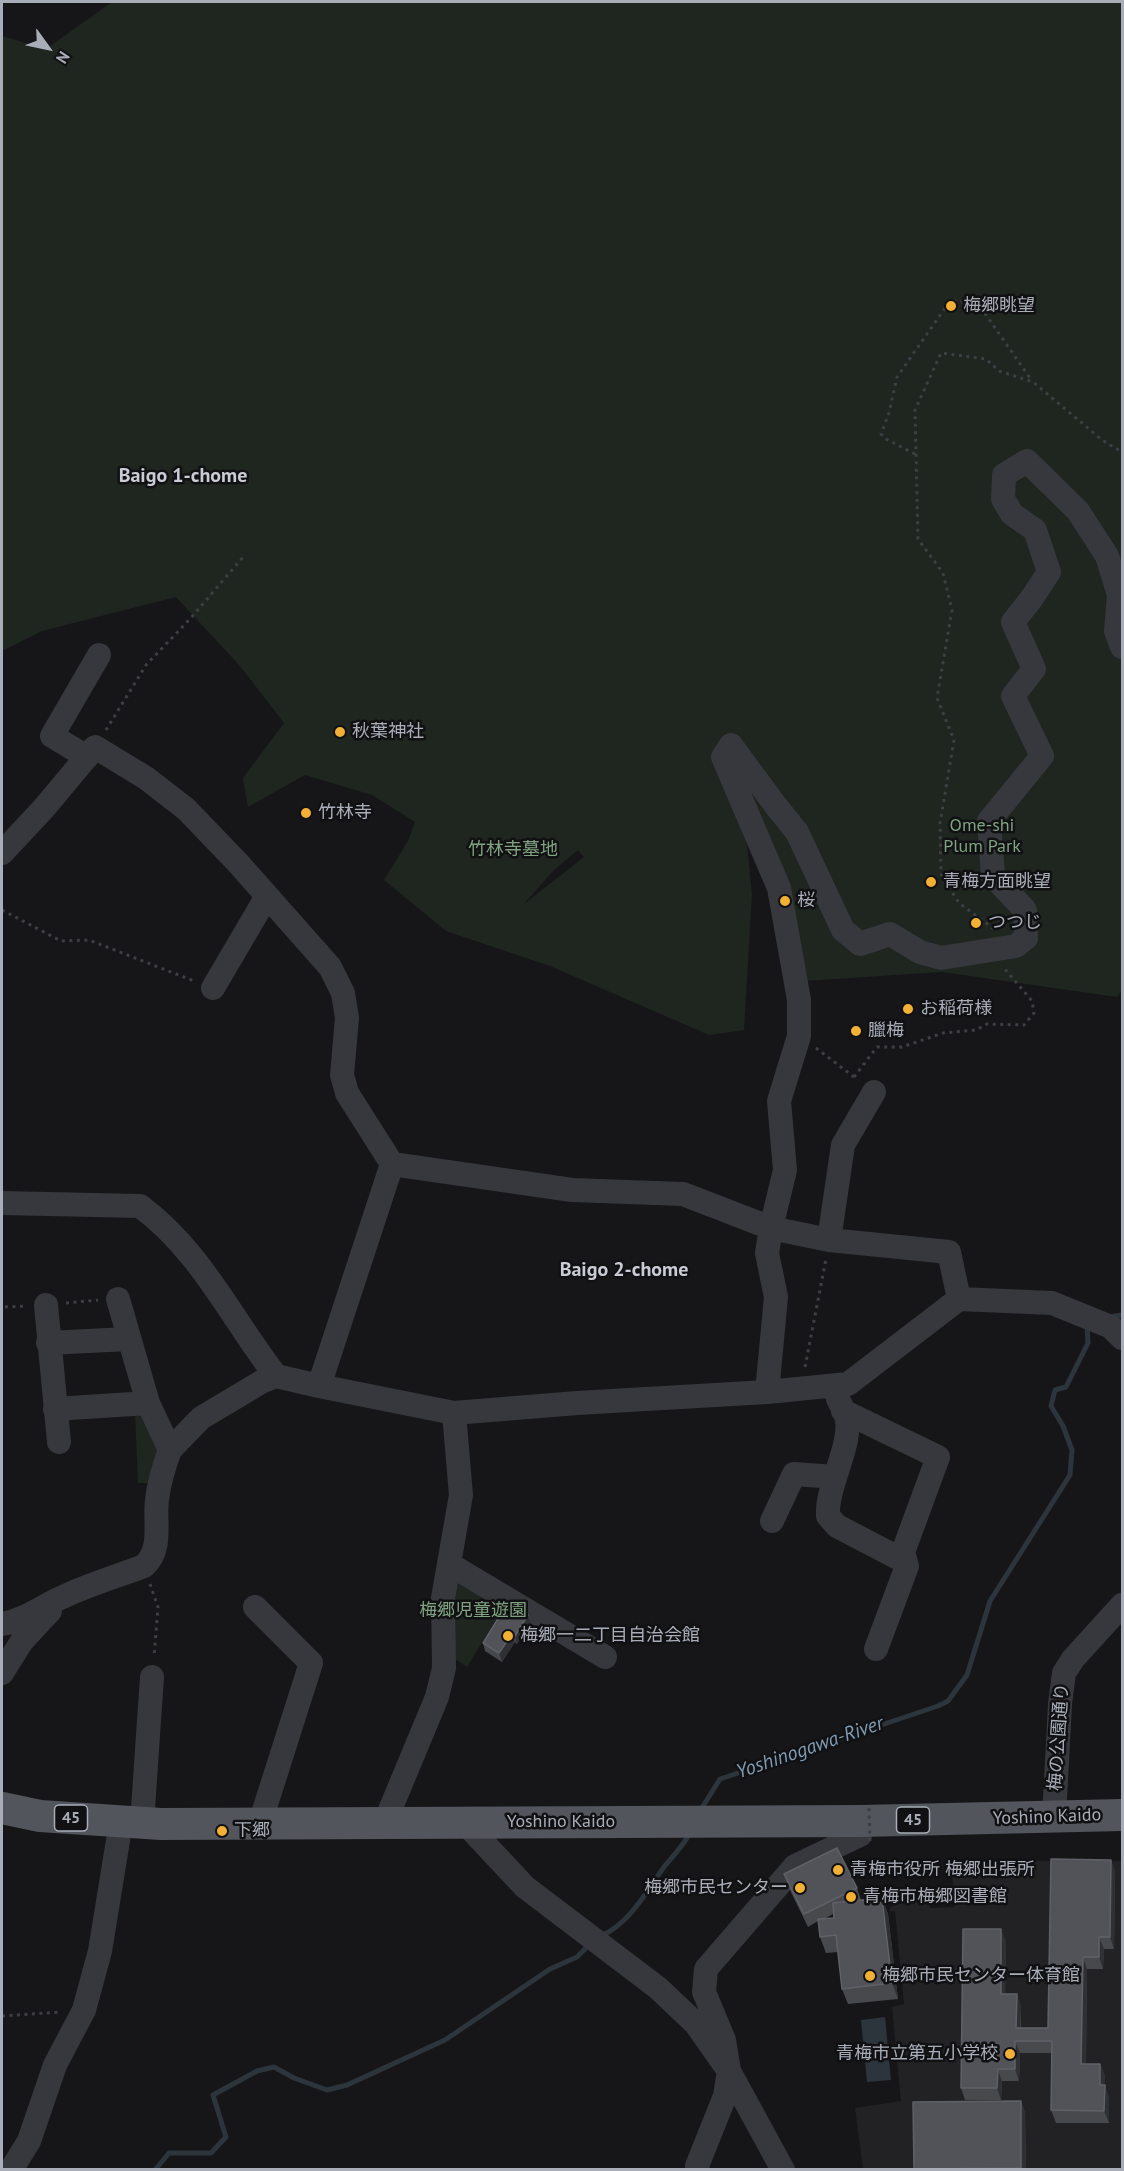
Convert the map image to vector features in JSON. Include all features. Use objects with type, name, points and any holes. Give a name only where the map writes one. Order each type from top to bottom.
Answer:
[{"type":"main road","name":"Yoshino Kaido","points":[[2,1808],[40,1816],[131,1822],[260,1823],[703,1821],[866,1824],[1122,1815]]},
{"type":"street","points":[[767,1392],[776,1297],[767,1253],[785,1170],[779,1101],[799,1036],[799,1000],[779,888],[723,757],[731,745],[797,832],[843,930],[860,944],[890,934],[920,952],[941,958],[1016,946],[1026,938],[1025,910],[993,876],[989,821],[1042,756],[1013,696],[1034,669],[1013,622],[1049,572],[1035,530],[1012,514],[1003,498],[1004,475],[1027,461],[1078,511],[1107,556],[1119,595],[1116,631],[1122,647]]},
{"type":"street","points":[[99,655],[52,736],[146,778],[186,809],[330,968],[343,993],[347,1018],[342,1075],[347,1093],[392,1164],[572,1190],[683,1194],[771,1228],[829,1240],[949,1252],[958,1299]]},
{"type":"street","points":[[2,852],[44,808],[91,752]]},
{"type":"street","points":[[213,988],[267,896]]},
{"type":"street","points":[[829,1240],[843,1145],[874,1092]]},
{"type":"street","points":[[319,1386],[392,1164]]},
{"type":"street","points":[[2,1203],[140,1206],[158,1219],[188,1251],[276,1376]]},
{"type":"street","points":[[118,1299],[148,1403],[170,1450]]},
{"type":"street","points":[[2,1624],[12,1623],[64,1596],[144,1566],[153,1558],[156,1548],[157,1501],[162,1470],[170,1450],[201,1418],[263,1381],[276,1376],[454,1413],[832,1386],[848,1384],[958,1299],[1052,1303],[1111,1327],[1122,1338]]},
{"type":"street","points":[[46,1305],[59,1442]]},
{"type":"street","points":[[48,1343],[128,1339]]},
{"type":"street","points":[[832,1386],[847,1418],[845,1445],[827,1505],[828,1516],[832,1522],[904,1562]]},
{"type":"street","points":[[55,1409],[148,1403]]},
{"type":"street","points":[[843,1411],[938,1457],[903,1552],[907,1566],[876,1649]]},
{"type":"street","points":[[385,1822],[437,1697],[444,1668],[444,1598],[461,1495],[454,1413]]},
{"type":"street","points":[[772,1521],[794,1474],[835,1477]]},
{"type":"street","points":[[449,1564],[605,1657]]},
{"type":"street","points":[[2,1672],[22,1641],[64,1596]]},
{"type":"street","name":"梅の公園通り","points":[[1054,1818],[1060,1704],[1064,1673],[1073,1659],[1122,1605]]},
{"type":"street","points":[[255,1607],[311,1663],[260,1823]]},
{"type":"street","points":[[11,2169],[29,2141],[55,2065],[84,2010],[131,1822],[152,1677]]},
{"type":"street","points":[[465,1823],[525,1887],[658,1988],[696,2024],[729,2071],[783,2169]]},
{"type":"street","points":[[693,2168],[725,2096],[729,2071],[724,2040],[704,1992],[706,1969],[795,1866],[860,1835],[866,1824]]},
{"type":"path","points":[[916,454],[886,439],[881,434],[897,377],[950,301],[977,302],[1033,382],[1102,440],[1122,452]]},
{"type":"path","points":[[854,1077],[877,1047],[902,1047],[943,1033],[976,1030],[987,1024],[1024,1025],[1034,1013],[1032,1001],[1003,966],[1016,946],[959,903],[941,874],[940,823],[954,740],[937,698],[952,610],[943,573],[918,539],[915,410],[941,353],[987,359],[999,371],[1033,382]]},
{"type":"path","points":[[91,752],[146,665],[189,620],[244,556]]},
{"type":"path","points":[[2,910],[61,941],[89,940],[213,988]]},
{"type":"path","points":[[799,1036],[874,1092]]},
{"type":"path","points":[[801,1389],[829,1240]]},
{"type":"path","points":[[144,1566],[158,1607],[152,1677]]},
{"type":"path","points":[[2,2016],[84,2010]]},
{"type":"shaded area","name":"青梅市立第五小学校","points":[[1019,1861],[1122,1861],[1122,2169],[863,2169],[855,2108],[901,2101],[892,2007],[904,2004],[895,1911],[889,1911],[896,1898],[928,1893],[930,1908],[954,1907],[952,1869]]},
{"type":"shaded area","points":[[885,2017],[891,2080],[867,2082],[861,2020]]},
{"type":"green space","points":[[112,2],[1122,2],[1122,991],[1117,997],[942,972],[804,981],[743,804],[752,894],[744,1030],[709,1035],[550,966],[446,931],[384,880],[408,841],[415,822],[372,795],[305,775],[248,807],[243,778],[284,723],[240,666],[176,597],[42,631],[2,651],[2,36],[46,49]],"holes":[[[578,850],[584,857],[524,904],[553,871]]]},
{"type":"green space","points":[[146,1411],[161,1448],[151,1483],[138,1483],[135,1413]]},
{"type":"green space","name":"梅郷児童遊園","points":[[453,1578],[506,1603],[467,1667],[452,1657]]},
{"type":"building","points":[[508,1602],[528,1615],[515,1636],[512,1634],[499,1653],[483,1643]]},
{"type":"building","points":[[837,1848],[857,1888],[804,1914],[784,1874]]},
{"type":"building","points":[[1051,1859],[1111,1860],[1110,1937],[1099,1937],[1099,1957],[1083,1957],[1081,2064],[1100,2064],[1100,2085],[1105,2085],[1104,2111],[1051,2110],[1052,2041],[1015,2041],[1015,2069],[998,2069],[997,2088],[961,2088],[963,1929],[1001,1929],[1001,1994],[1017,1994],[1016,2028],[1048,2028]]},
{"type":"building","name":"梅郷市民センター体育館","points":[[882,1898],[892,1983],[842,1989],[836,1935],[820,1937],[818,1919],[834,1918],[833,1903]]},
{"type":"building","points":[[1021,2101],[1021,2168],[914,2169],[913,2102]]},
{"type":"waterway","name":"Yoshinogawa-River","points":[[1109,1317],[1122,1315]]},
{"type":"waterway","name":"Yoshinogawa-River","points":[[700,1811],[720,1779],[948,1701],[967,1675],[990,1601],[1070,1475],[1072,1450],[1063,1426],[1051,1406],[1055,1390],[1066,1387],[1088,1343],[1087,1325]]},
{"type":"waterway","name":"Yoshinogawa-River","points":[[601,1936],[629,1915],[690,1833]]},
{"type":"waterway","name":"Yoshinogawa-River","points":[[155,2170],[169,2153],[211,2153],[226,2137],[213,2095],[257,2071],[274,2067],[294,2078],[327,2090],[347,2085],[445,2040],[550,1969],[577,1957],[591,1943]]},
{"type":"place","name":"梅郷眺望","points":[[951,306]]},
{"type":"place","name":"秋葉神社","points":[[340,732]]},
{"type":"place","name":"竹林寺","points":[[306,813]]},
{"type":"place","name":"青梅方面眺望","points":[[931,882]]},
{"type":"place","name":"桜","points":[[785,901]]},
{"type":"place","name":"つつじ","points":[[976,923]]},
{"type":"place","name":"お稲荷様","points":[[908,1009]]},
{"type":"place","name":"臘梅","points":[[856,1031]]},
{"type":"place","name":"梅郷一二丁目自治会館","points":[[508,1636]]},
{"type":"place","name":"下郷","points":[[222,1831]]},
{"type":"place","name":"青梅市役所 梅郷出張所","points":[[838,1870]]},
{"type":"place","name":"梅郷市民センター","points":[[800,1888]]},
{"type":"place","name":"青梅市梅郷図書館","points":[[851,1897]]},
{"type":"place","name":"梅郷市民センター体育館","points":[[870,1976]]},
{"type":"place","name":"青梅市立第五小学校","points":[[1010,2054]]},
{"type":"district","name":"Baigo 1-chome","points":[[183,476]]},
{"type":"district","name":"Baigo 2-chome","points":[[624,1270]]},
{"type":"park label","name":"Ome-shi Plum Park","points":[[982,836]]},
{"type":"park label","name":"竹林寺墓地","points":[[513,850]]}]
